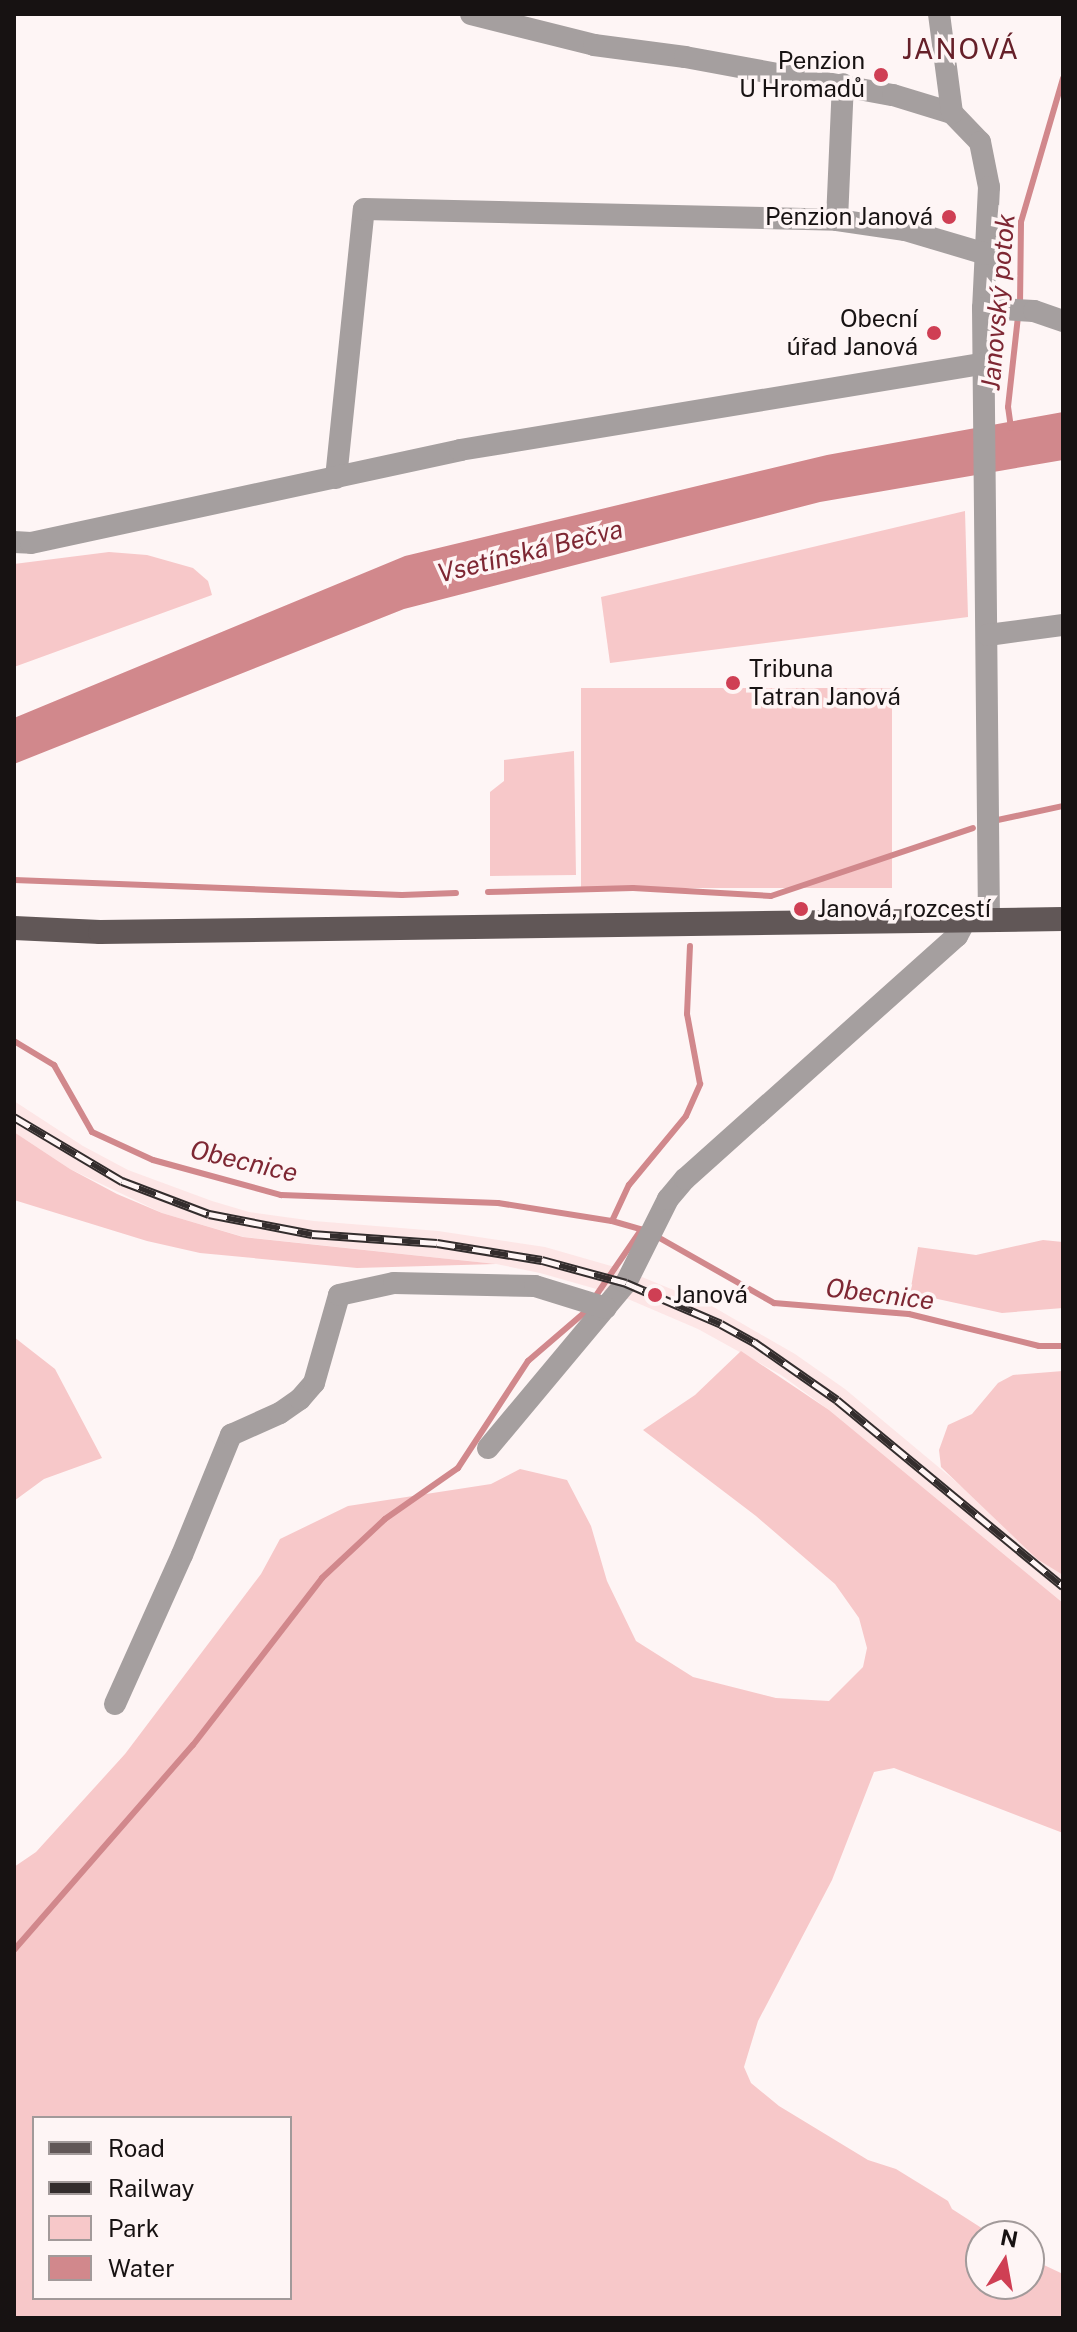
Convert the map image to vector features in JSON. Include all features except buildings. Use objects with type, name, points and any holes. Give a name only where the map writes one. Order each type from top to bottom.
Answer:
[{"type":"main road","points":[[14,928],[100,932],[1063,919]]},
{"type":"street","points":[[471,14],[594,45],[843,84],[952,113],[974,132],[985,153],[989,187],[983,308],[988,627],[978,919],[685,1179],[668,1199],[626,1283],[488,1448]]},
{"type":"street","points":[[939,14],[952,113]]},
{"type":"street","points":[[837,220],[843,84]]},
{"type":"street","points":[[336,478],[364,209],[837,220],[905,230],[986,254]]},
{"type":"street","points":[[983,308],[1034,311],[1063,321]]},
{"type":"street","points":[[14,542],[31,543],[476,447],[986,370]]},
{"type":"street","points":[[988,627],[1063,625]]},
{"type":"street","points":[[115,1704],[231,1435],[280,1413],[300,1399],[314,1383],[339,1295],[394,1283],[535,1286],[606,1308]]},
{"type":"shaded area","points":[[14,1101],[83,1146],[128,1170],[249,1212],[314,1221],[438,1231],[545,1247],[625,1270],[710,1305],[795,1354],[845,1389],[1063,1571],[1063,1603],[829,1410],[781,1375],[698,1329],[621,1296],[540,1273],[496,1264],[244,1237],[162,1213],[70,1169],[14,1132]]},
{"type":"green space","points":[[965,511],[968,617],[610,663],[601,597]]},
{"type":"green space","points":[[109,552],[147,555],[193,568],[208,581],[212,595],[14,667],[14,564]]},
{"type":"green space","points":[[581,688],[892,688],[892,888],[581,888]]},
{"type":"green space","points":[[574,751],[576,875],[490,876],[490,792],[504,781],[504,760]]},
{"type":"green space","points":[[14,1132],[70,1169],[117,1194],[162,1213],[243,1237],[496,1264],[357,1268],[200,1253],[147,1241],[14,1200]]},
{"type":"green space","points":[[1043,1240],[1063,1242],[1063,1308],[1002,1313],[910,1293],[918,1247],[976,1255]]},
{"type":"green space","points":[[14,1337],[55,1369],[102,1458],[44,1479],[14,1501]]},
{"type":"green space","points":[[741,1351],[829,1410],[1063,1603],[1063,1833],[894,1768],[874,1772],[832,1880],[758,2021],[744,2067],[751,2083],[779,2106],[868,2160],[896,2169],[948,2201],[952,2209],[969,2220],[965,2220],[965,2300],[1045,2300],[1045,2266],[1063,2274],[1063,2318],[14,2318],[14,1867],[36,1852],[125,1754],[261,1574],[280,1539],[348,1506],[491,1484],[520,1469],[567,1480],[591,1526],[607,1581],[636,1641],[693,1677],[776,1698],[829,1701],[863,1667],[867,1648],[859,1618],[835,1584],[756,1516],[643,1430],[695,1395]]},
{"type":"green space","points":[[1063,1371],[1063,1575],[1037,1559],[941,1467],[939,1450],[948,1425],[972,1414],[998,1383],[1013,1375]]},
{"type":"water","name":"Vsetínská Bečva","points":[[1063,412],[1063,460],[820,502],[404,609],[14,764],[14,718],[405,556],[827,455]]},
{"type":"waterway","name":"Janovský potok","points":[[1020,305],[1021,222],[1063,78]]},
{"type":"waterway","name":"Janovský potok","points":[[1011,428],[1008,407],[1018,316]]},
{"type":"waterway","points":[[993,821],[1063,806]]},
{"type":"waterway","points":[[488,892],[633,888],[771,896],[973,828]]},
{"type":"waterway","points":[[14,880],[402,895],[456,893]]},
{"type":"waterway","name":"Obecnice","points":[[612,1221],[629,1185],[686,1116],[700,1084],[687,1014],[690,946]]},
{"type":"waterway","name":"Obecnice","points":[[14,1041],[54,1065],[92,1132],[153,1160],[281,1195],[498,1203],[612,1221],[646,1231]]},
{"type":"waterway","points":[[14,1950],[193,1745],[322,1578],[385,1519],[458,1468],[528,1361],[584,1313],[641,1230]]},
{"type":"waterway","name":"Obecnice","points":[[656,1236],[774,1303],[909,1314],[1039,1346],[1063,1346]]},
{"type":"railway","points":[[14,1117],[122,1181],[209,1214],[312,1234],[437,1243],[542,1260],[626,1283],[721,1324],[754,1342],[837,1400],[1063,1586]]},
{"type":"place","name":"Penzion U Hromadů","points":[[881,75]]},
{"type":"place","name":"Penzion Janová","points":[[949,217]]},
{"type":"place","name":"Obecní úřad Janová","points":[[934,333]]},
{"type":"place","name":"Tribuna Tatran Janová","points":[[733,683]]},
{"type":"place","name":"Janová, rozcestí","points":[[801,909]]},
{"type":"place","name":"Janová","points":[[655,1295]]},
{"type":"district","name":"JANOVÁ","points":[[961,49]]}]
